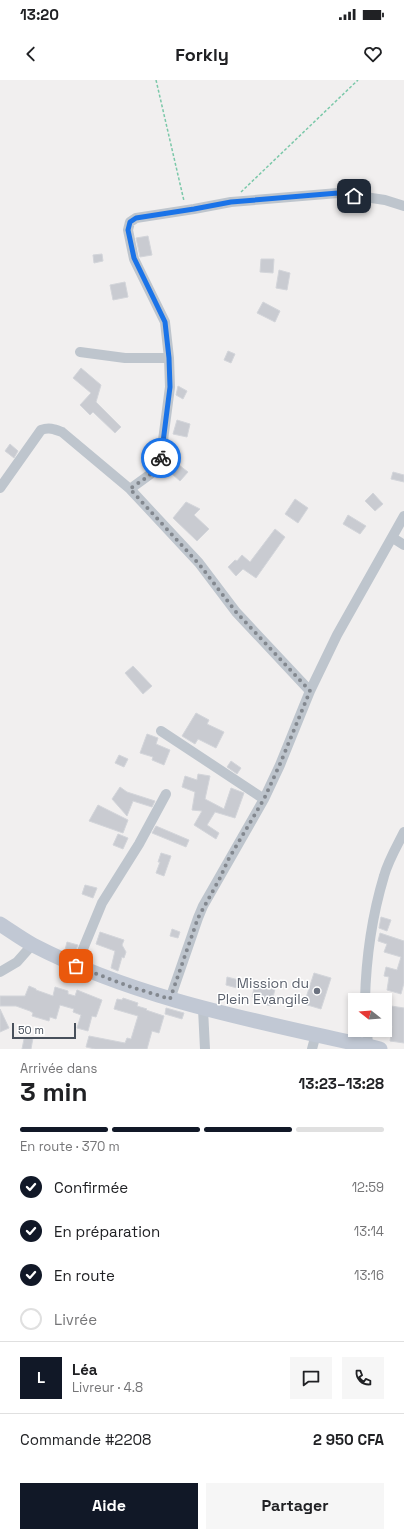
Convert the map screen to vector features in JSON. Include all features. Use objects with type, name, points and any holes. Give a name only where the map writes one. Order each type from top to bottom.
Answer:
[{"type":"main road","points":[[0,924],[32,945],[76,966],[128,986],[203,1009],[374,1048]]},
{"type":"street","points":[[130,489],[156,470],[160,463],[170,387],[169,358],[165,322],[134,258],[128,230],[130,222],[136,218],[187,211],[231,202],[338,193],[385,200],[404,206]]},
{"type":"street","points":[[80,352],[125,358],[169,358]]},
{"type":"street","points":[[0,488],[41,430],[52,428],[62,432],[130,489],[199,564],[236,612],[310,691]]},
{"type":"street","points":[[170,999],[198,918],[228,860],[264,799],[310,691],[337,634],[393,538],[404,516]]},
{"type":"street","points":[[393,538],[404,545]]},
{"type":"street","points":[[161,731],[264,799]]},
{"type":"street","points":[[76,966],[102,903],[139,844],[166,794]]},
{"type":"street","points":[[365,993],[376,907],[389,862],[404,832]]},
{"type":"street","points":[[0,972],[17,962],[32,945]]},
{"type":"street","points":[[203,1009],[205,1049]]},
{"type":"street","points":[[312,1049],[316,1034]]},
{"type":"street","points":[[370,1037],[374,1048]]},
{"type":"path","points":[[156,80],[187,211]]},
{"type":"path","points":[[231,202],[358,80]]},
{"type":"building","points":[[148,236],[152,255],[140,257],[136,238]]},
{"type":"building","points":[[102,254],[103,261],[94,263],[93,255]]},
{"type":"building","points":[[261,259],[274,259],[273,273],[260,272]]},
{"type":"building","points":[[279,270],[290,273],[287,290],[276,288]]},
{"type":"building","points":[[125,282],[128,297],[113,300],[110,285]]},
{"type":"building","points":[[263,302],[280,311],[275,322],[257,313]]},
{"type":"building","points":[[228,351],[235,354],[231,363],[224,360]]},
{"type":"building","points":[[81,368],[101,385],[96,402],[121,427],[115,433],[93,412],[90,415],[80,405],[91,393],[73,378]]},
{"type":"building","points":[[178,386],[187,391],[183,399],[176,395]]},
{"type":"building","points":[[177,420],[190,424],[187,437],[173,434]]},
{"type":"building","points":[[10,444],[18,451],[14,458],[5,451]]},
{"type":"building","points":[[179,465],[188,472],[180,481],[172,474]]},
{"type":"building","points":[[393,472],[404,475],[404,482],[391,479]]},
{"type":"building","points":[[373,493],[383,504],[375,511],[365,501]]},
{"type":"building","points":[[295,499],[308,508],[298,523],[285,514]]},
{"type":"building","points":[[186,502],[200,509],[194,515],[209,529],[197,541],[173,518]]},
{"type":"building","points":[[348,515],[366,526],[360,534],[343,524]]},
{"type":"building","points":[[275,529],[285,537],[256,578],[243,569],[236,576],[228,567],[235,560],[237,561],[242,555],[250,562]]},
{"type":"building","points":[[133,666],[152,686],[143,694],[125,673]]},
{"type":"building","points":[[196,713],[209,720],[207,724],[224,732],[216,748],[198,739],[195,744],[182,736]]},
{"type":"building","points":[[147,734],[158,738],[156,744],[170,750],[164,765],[152,760],[153,757],[140,753]]},
{"type":"building","points":[[119,755],[128,759],[124,767],[115,763]]},
{"type":"building","points":[[231,761],[241,768],[237,774],[227,767]]},
{"type":"building","points":[[198,774],[210,776],[205,799],[224,809],[231,788],[244,793],[235,818],[215,812],[207,825],[219,833],[216,839],[194,825],[202,811],[192,810],[195,792],[182,787],[185,776],[197,780]]},
{"type":"building","points":[[120,787],[127,792],[155,801],[152,807],[133,801],[127,816],[112,799]]},
{"type":"building","points":[[98,805],[128,820],[123,833],[89,821]]},
{"type":"building","points":[[156,826],[189,840],[186,847],[152,833]]},
{"type":"building","points":[[118,834],[128,838],[123,849],[113,845]]},
{"type":"building","points":[[161,853],[171,856],[164,876],[156,873],[160,862],[158,862]]},
{"type":"building","points":[[85,885],[97,888],[93,898],[82,894]]},
{"type":"building","points":[[381,917],[391,920],[387,931],[379,928]]},
{"type":"building","points":[[172,929],[180,932],[178,938],[170,936]]},
{"type":"building","points":[[100,932],[124,940],[122,945],[126,952],[124,958],[122,957],[118,971],[111,968],[115,951],[96,944]]},
{"type":"building","points":[[380,933],[404,941],[404,983],[401,994],[387,990],[389,977],[384,976],[386,967],[397,970],[401,957],[384,952],[387,944],[378,941]]},
{"type":"building","points":[[67,942],[78,945],[75,952],[65,950]]},
{"type":"building","name":"Mission du Plein Evangile","points":[[314,973],[331,978],[321,1009],[304,1004]]},
{"type":"building","points":[[227,977],[239,980],[237,988],[226,985]]},
{"type":"building","points":[[255,984],[275,989],[271,1006],[260,1003],[261,999],[252,997]]},
{"type":"building","points":[[29,986],[53,996],[55,987],[68,991],[68,994],[75,996],[77,990],[102,1000],[96,1017],[92,1016],[88,1031],[77,1028],[81,1015],[73,1012],[74,1009],[60,1005],[56,1019],[50,1017],[49,1021],[32,1016],[33,1013],[30,1011],[16,1006],[0,1006],[0,996],[25,996]]},
{"type":"building","points":[[123,998],[138,1003],[137,1006],[147,1009],[146,1010],[164,1016],[159,1033],[152,1031],[147,1049],[95,1049],[86,1047],[89,1036],[125,1043],[127,1038],[131,1039],[138,1016],[114,1009],[117,999],[122,1000]]},
{"type":"building","points":[[392,1006],[404,1008],[404,1043],[390,1041],[391,1037],[392,1037]]},
{"type":"building","points":[[166,1008],[184,1013],[182,1019],[165,1014]]},
{"type":"building","points":[[0,1009],[9,1028],[0,1032]]},
{"type":"building","points":[[33,1038],[31,1049],[22,1049],[24,1039]]},
{"type":"way so far","points":[[76,966],[128,986],[170,999],[203,906],[264,799],[310,691],[236,612],[199,564],[130,489],[156,470],[161,458]]},
{"type":"place","name":"Mission du Plein Evangile","points":[[317,991]]},
{"type":"route","points":[[161,458],[170,387],[169,358],[165,322],[134,258],[128,230],[130,222],[136,218],[231,202],[338,193],[354,196]]}]
